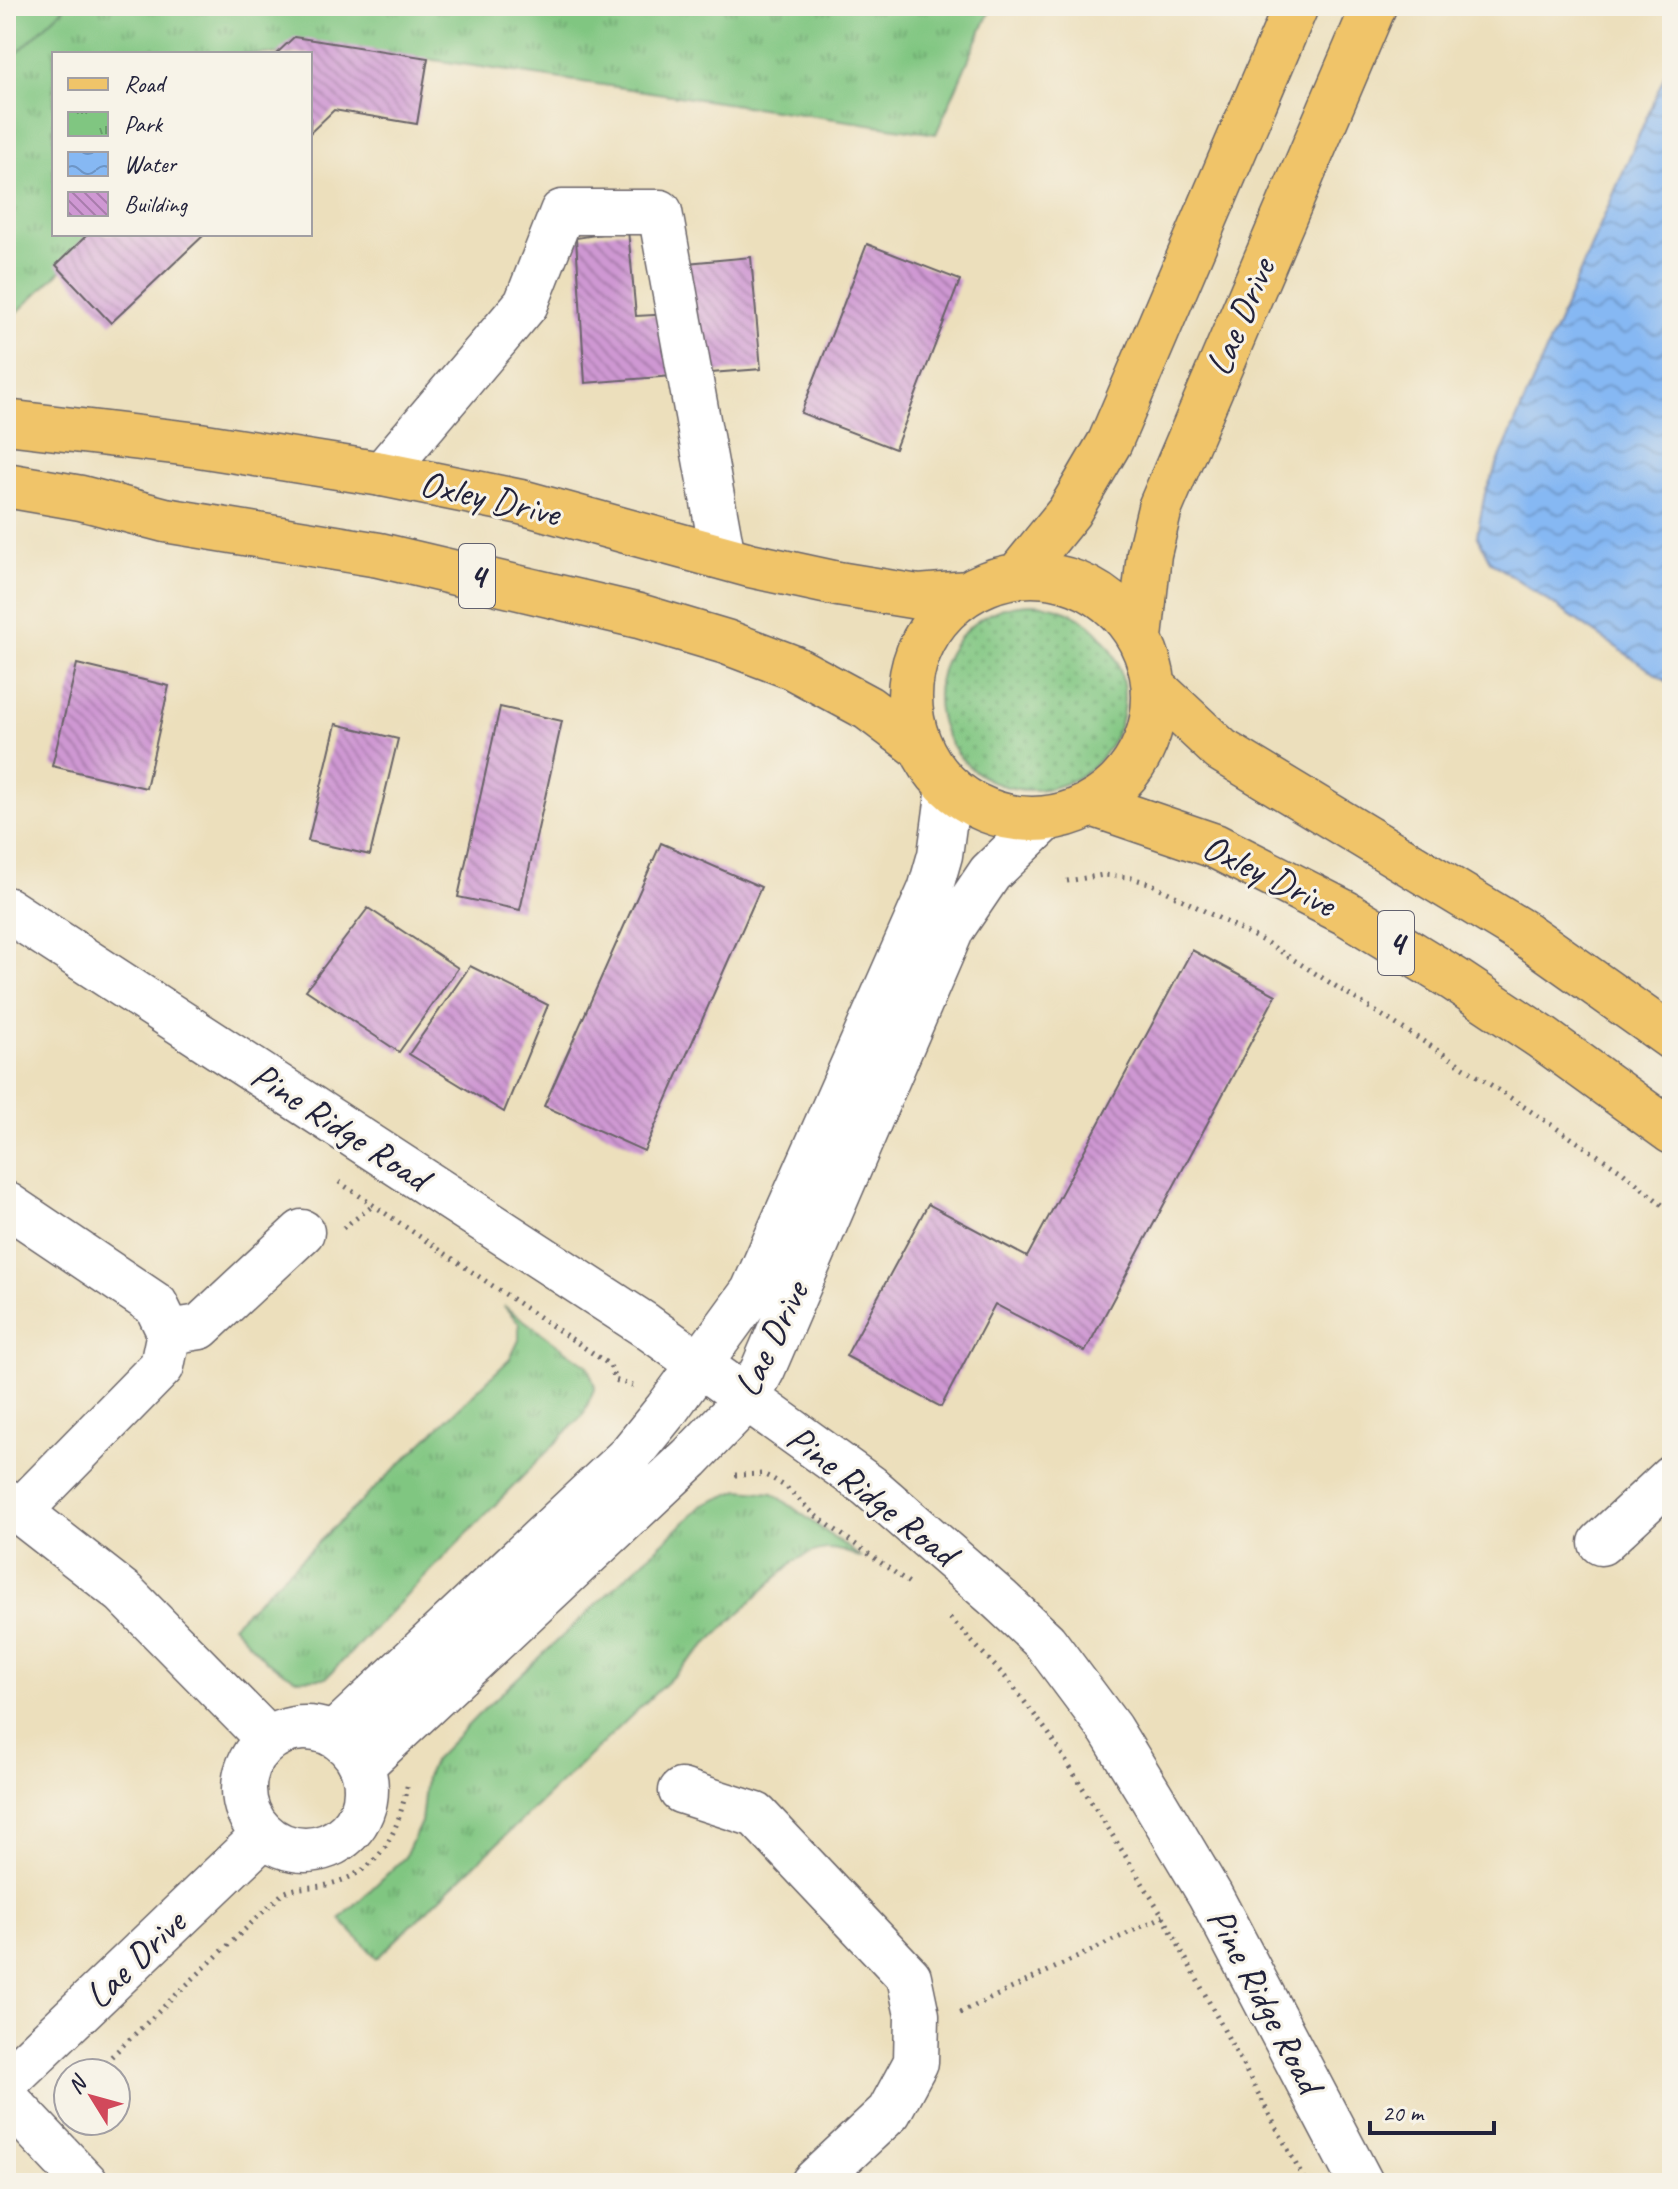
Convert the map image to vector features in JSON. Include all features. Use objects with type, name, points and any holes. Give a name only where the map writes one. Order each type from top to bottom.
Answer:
[{"type":"main road","name":"Lae Drive","points":[[1018,575],[1069,512],[1110,442],[1296,6]]},
{"type":"main road","name":"Lae Drive","points":[[1140,638],[1149,554],[1165,495],[1374,6]]},
{"type":"main road","name":"Oxley Drive","points":[[6,422],[199,445],[382,474],[521,502],[723,557],[838,584],[918,597],[968,593]]},
{"type":"main road","name":"Oxley Drive","points":[[6,485],[81,498],[165,520],[379,555],[639,616],[726,642],[792,667],[868,708],[920,747]]},
{"type":"main road","name":"4","points":[[1018,575],[1059,577],[1089,588],[1115,606],[1140,638],[1150,662],[1154,687],[1155,707],[1151,726],[1136,763],[1123,779],[1092,804],[1046,819],[1020,820],[970,804],[949,788],[932,769],[920,747],[910,713],[911,678],[921,645],[941,615],[968,593],[992,581],[1018,575]]},
{"type":"main road","name":"Oxley Drive","points":[[1154,687],[1221,750],[1524,933],[1672,1038]]},
{"type":"main road","name":"Oxley Drive","points":[[1092,804],[1215,846],[1346,913],[1528,1028],[1672,1132]]},
{"type":"street","points":[[382,474],[526,304],[562,212],[660,212],[723,557]]},
{"type":"street","name":"Lae Drive","points":[[348,1749],[629,1456],[753,1291],[930,890],[940,855],[949,788]]},
{"type":"street","name":"Lae Drive","points":[[348,1749],[690,1458],[747,1399],[763,1369],[952,929],[990,873],[1046,819]]},
{"type":"street","name":"Pine Ridge Road","points":[[6,909],[645,1325],[869,1486],[954,1558],[1045,1642],[1110,1729],[1210,1895],[1361,2183]]},
{"type":"street","points":[[6,1204],[156,1305],[169,1332],[162,1366],[13,1506],[124,1593],[268,1739]]},
{"type":"street","points":[[169,1332],[200,1327],[302,1232]]},
{"type":"street","points":[[1601,1543],[1672,1477]]},
{"type":"street","points":[[300,1727],[317,1728],[348,1749],[367,1784],[364,1805],[356,1824],[341,1839],[322,1848],[302,1851],[282,1846],[264,1835],[248,1813],[243,1787],[246,1768],[255,1752],[268,1739],[300,1727]]},
{"type":"street","points":[[681,1791],[756,1815],[909,1977],[917,2015],[916,2062],[889,2112],[813,2183]]},
{"type":"street","name":"Lae Drive","points":[[6,2082],[264,1835]]},
{"type":"street","points":[[6,2098],[86,2183]]},
{"type":"path","points":[[1067,881],[1103,875],[1128,877],[1152,884],[1267,943],[1623,1172],[1672,1213]]},
{"type":"path","points":[[335,1179],[610,1365],[615,1380],[635,1387]]},
{"type":"path","points":[[740,1474],[763,1474],[786,1487],[816,1516],[915,1587]]},
{"type":"path","points":[[945,1613],[1008,1680],[1049,1734],[1163,1916],[1306,2183]]},
{"type":"path","points":[[917,2015],[941,2021],[1210,1895]]},
{"type":"green space","points":[[6,6],[992,6],[936,134],[305,41],[293,52],[52,52],[52,236],[98,236],[6,323]]},
{"type":"green space","points":[[6,6],[62,6],[64,8],[6,64]]},
{"type":"green space","points":[[1031,604],[1067,611],[1097,631],[1117,661],[1124,697],[1117,733],[1097,763],[1067,783],[1031,790],[995,783],[965,763],[945,733],[938,697],[945,661],[965,631],[995,611]]},
{"type":"green space","points":[[504,1306],[588,1366],[595,1387],[583,1415],[326,1678],[296,1679],[266,1661],[232,1625],[510,1359],[519,1340],[519,1323]]},
{"type":"green space","points":[[740,1490],[773,1493],[862,1558],[827,1549],[793,1562],[377,1958],[340,1919],[405,1857],[421,1822],[426,1777],[434,1760],[479,1714],[703,1505]]},
{"type":"water","points":[[1672,58],[1672,685],[1490,561],[1477,535],[1485,493]]},
{"type":"building","points":[[294,37],[428,58],[417,124],[334,110],[312,131],[312,52],[278,52]]},
{"type":"building","points":[[628,230],[636,316],[692,313],[687,263],[751,257],[761,369],[585,383],[576,238]]},
{"type":"building","points":[[86,236],[203,236],[111,323],[56,265]]},
{"type":"building","points":[[867,244],[960,280],[895,449],[801,413]]},
{"type":"building","points":[[77,664],[169,686],[146,788],[52,766]]},
{"type":"building","points":[[500,707],[562,721],[520,910],[458,897]]},
{"type":"building","points":[[336,724],[398,739],[370,855],[308,841]]},
{"type":"building","points":[[661,843],[761,887],[644,1151],[544,1106]]},
{"type":"building","points":[[368,908],[458,968],[399,1052],[306,990]]},
{"type":"building","points":[[1192,950],[1276,995],[1085,1352],[995,1304],[941,1407],[846,1356],[928,1204],[1027,1257]]},
{"type":"building","points":[[470,966],[548,1005],[504,1112],[409,1054]]}]
